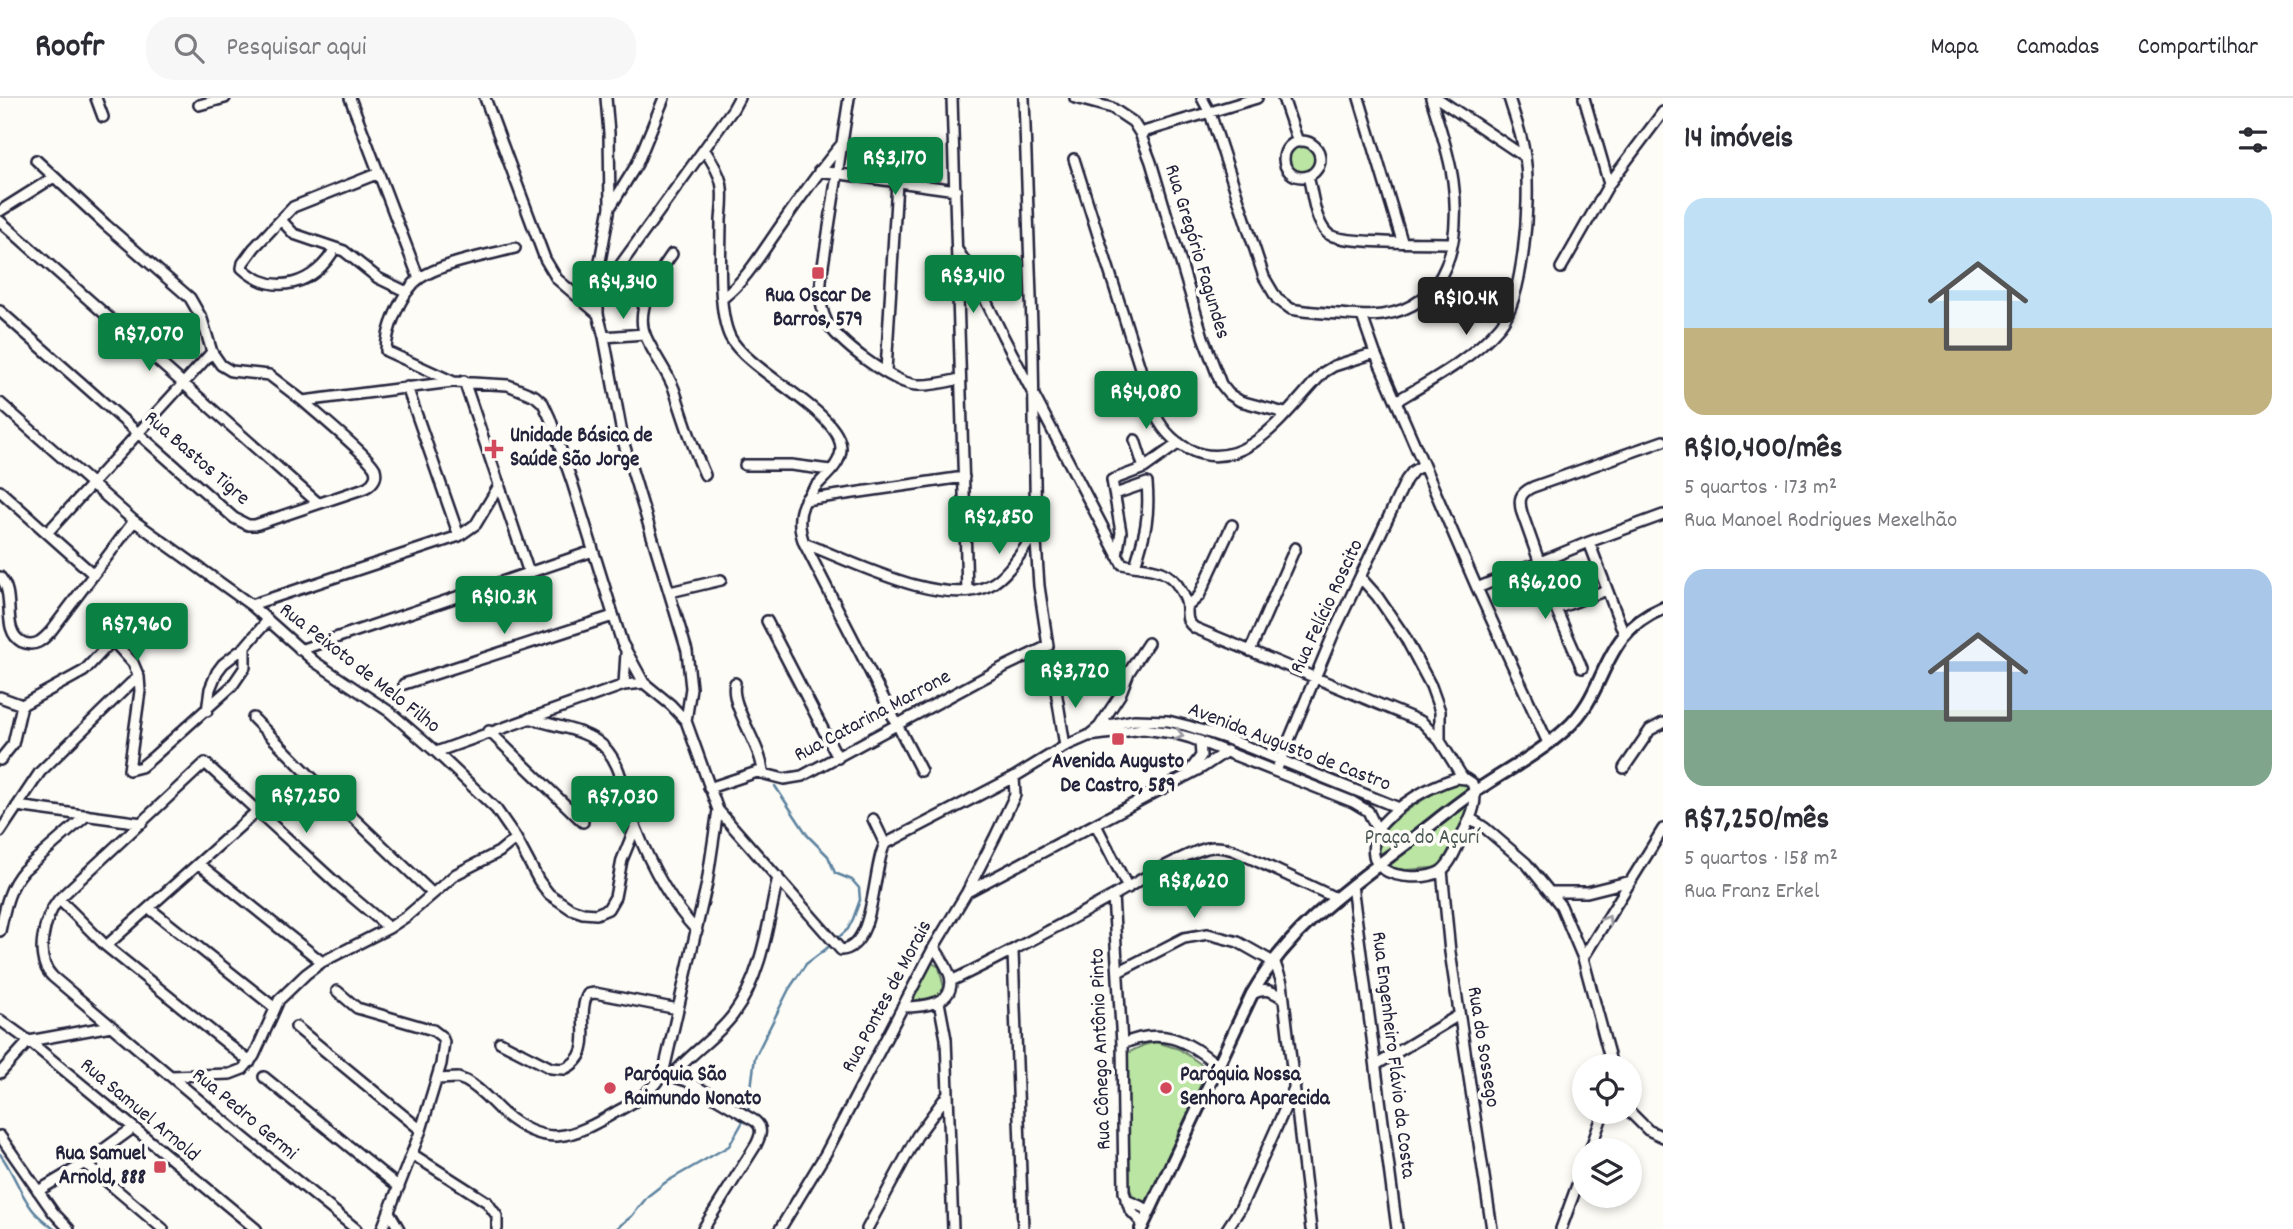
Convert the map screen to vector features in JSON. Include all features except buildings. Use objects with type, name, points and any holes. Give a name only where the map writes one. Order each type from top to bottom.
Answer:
[{"type":"main road","points":[[1142,1226],[1217,1065],[1272,960],[1307,924],[1352,885],[1475,792],[1572,724],[1583,710],[1624,634],[1635,623],[1663,608]]},
{"type":"street","points":[[96,98],[103,117]]},
{"type":"street","points":[[199,105],[225,98]]},
{"type":"street","points":[[350,98],[419,279]]},
{"type":"street","points":[[485,98],[545,260],[557,279],[598,314]]},
{"type":"street","points":[[606,98],[610,207],[598,272],[598,314],[624,444],[689,663],[691,698],[686,722]]},
{"type":"street","points":[[610,207],[637,164],[664,98]]},
{"type":"street","points":[[598,296],[739,98]]},
{"type":"street","points":[[849,98],[823,262],[820,291],[825,318],[836,335],[886,372],[906,383],[916,386],[932,385],[960,379]]},
{"type":"street","points":[[952,98],[967,591]]},
{"type":"street","points":[[804,543],[897,581],[933,589],[967,591],[980,589],[1000,578],[1036,532],[1024,99],[1036,98]]},
{"type":"street","name":"Rua Gregório Fagundes","points":[[1075,98],[1112,108],[1133,122],[1140,133],[1203,337],[1221,384],[1229,394],[1240,401],[1285,414]]},
{"type":"street","points":[[1202,98],[1210,113],[1269,289],[1291,309],[1362,316],[1396,313],[1410,307],[1428,294],[1447,268],[1452,243],[1453,183],[1450,163],[1431,98]]},
{"type":"street","points":[[1140,133],[1257,98]]},
{"type":"street","points":[[1283,98],[1298,142]]},
{"type":"street","points":[[1359,98],[1402,241]]},
{"type":"street","points":[[1437,98],[1525,157]]},
{"type":"street","points":[[1396,401],[1433,380],[1468,355],[1489,337],[1508,314],[1517,285],[1527,196],[1525,157],[1509,98]]},
{"type":"street","points":[[1584,98],[1609,184]]},
{"type":"street","points":[[1561,268],[1609,184],[1663,112]]},
{"type":"street","points":[[1298,142],[1312,145],[1320,158],[1318,166],[1308,176],[1294,175],[1285,164],[1287,150],[1298,142]]},
{"type":"street","points":[[723,298],[748,273],[819,171],[842,144]]},
{"type":"street","points":[[704,149],[718,172],[722,189],[723,298],[729,334],[739,350],[832,428],[838,438],[841,453],[805,500],[800,532],[921,771]]},
{"type":"street","points":[[1074,159],[1150,401],[1165,432],[1179,443],[1194,452],[1205,454],[1233,453],[1248,447],[1263,436],[1325,372],[1352,360],[1375,354]]},
{"type":"street","points":[[36,160],[190,298],[202,319],[212,352],[225,368],[269,375],[303,401],[459,382],[508,385],[535,396],[543,403],[560,446],[626,653],[645,683],[686,722],[718,810],[839,950],[848,950],[854,945],[872,908],[879,856],[885,844],[873,819]]},
{"type":"street","points":[[819,171],[956,190]]},
{"type":"street","points":[[335,248],[319,270],[299,283],[281,284],[255,278],[244,270],[243,263],[293,207],[379,173]]},
{"type":"street","points":[[1308,176],[1322,225],[1331,236],[1352,241],[1452,243]]},
{"type":"street","points":[[0,197],[2,209],[54,177]]},
{"type":"street","points":[[886,372],[897,182]]},
{"type":"street","points":[[281,220],[294,234],[348,254],[378,278],[407,292]]},
{"type":"street","points":[[0,221],[318,503]]},
{"type":"street","points":[[515,248],[458,263],[419,279],[407,292],[392,320],[386,351],[459,382],[500,484],[528,573]]},
{"type":"street","points":[[958,251],[972,271],[1119,561],[1169,575],[1180,588],[1187,607],[1187,620],[1195,628],[1422,722],[1440,741],[1463,778]]},
{"type":"street","points":[[672,254],[648,293],[644,308],[644,334],[668,375],[690,442],[705,475]]},
{"type":"street","name":"Rua Bastos Tigre","points":[[0,311],[241,522],[255,525],[269,522],[368,487],[376,477],[376,470],[366,456],[303,401]]},
{"type":"street","points":[[1362,316],[1375,354],[1423,465],[1548,743]]},
{"type":"street","points":[[604,337],[644,334]]},
{"type":"street","points":[[47,533],[212,352]]},
{"type":"street","points":[[407,387],[459,536]]},
{"type":"street","name":"Rua Peixoto de Melo Filho","points":[[0,403],[134,521],[251,604],[300,650],[390,712],[436,752],[496,809],[516,838],[539,881],[550,894],[571,909],[596,914],[612,904],[622,860],[635,828]]},
{"type":"street","points":[[1135,439],[1144,468]]},
{"type":"street","points":[[1582,668],[1556,609],[1519,502],[1524,491],[1663,441]]},
{"type":"street","points":[[1119,561],[1121,532],[1112,480],[1144,468],[1179,443]]},
{"type":"street","points":[[745,465],[791,465],[830,470]]},
{"type":"street","name":"Rua Felício Roscito","points":[[1276,771],[1314,677],[1406,480],[1413,471],[1423,465]]},
{"type":"street","points":[[805,500],[964,477]]},
{"type":"street","points":[[1115,494],[1147,483],[1147,527],[1135,566]]},
{"type":"street","points":[[251,604],[459,536],[476,524],[500,484]]},
{"type":"street","points":[[0,491],[93,574]]},
{"type":"street","points":[[1477,588],[1589,541],[1663,515]]},
{"type":"street","points":[[0,577],[8,592],[6,614],[10,631],[19,641],[34,645],[51,631],[134,521]]},
{"type":"street","points":[[1187,607],[1199,596],[1232,525]]},
{"type":"street","name":"Rua Catarina Marrone","points":[[709,788],[744,775],[764,772],[776,778],[792,779],[802,776],[1048,646],[1038,576],[1036,532]]},
{"type":"street","points":[[1589,541],[1624,634]]},
{"type":"street","points":[[1250,651],[1295,548]]},
{"type":"street","points":[[300,650],[593,551]]},
{"type":"street","points":[[1360,577],[1377,596],[1405,637],[1431,686],[1440,711],[1440,741]]},
{"type":"street","points":[[670,592],[721,580]]},
{"type":"street","points":[[1556,609],[1607,590]]},
{"type":"street","points":[[0,697],[22,705],[75,677],[137,614]]},
{"type":"street","points":[[404,684],[613,616]]},
{"type":"street","points":[[207,711],[210,689],[217,672],[245,647],[268,620]]},
{"type":"street","points":[[768,621],[838,758]]},
{"type":"street","points":[[113,641],[133,663],[139,677],[129,770],[146,763],[232,687],[245,667],[245,647]]},
{"type":"street","points":[[1099,727],[1148,643]]},
{"type":"street","points":[[624,685],[626,653]]},
{"type":"street","points":[[0,832],[50,761],[139,677]]},
{"type":"street","points":[[1054,678],[1065,746]]},
{"type":"street","points":[[436,752],[624,685],[645,683]]},
{"type":"street","points":[[735,683],[733,688],[736,703],[760,752],[764,772]]},
{"type":"street","points":[[0,760],[13,744],[22,705]]},
{"type":"street","points":[[556,710],[564,728]]},
{"type":"street","points":[[253,718],[432,893]]},
{"type":"street","points":[[530,718],[596,740],[613,759],[635,828],[668,891],[697,930]]},
{"type":"street","name":"Avenida Augusto de Castro","points":[[885,844],[1014,777],[1099,727],[1134,720],[1168,721],[1228,739],[1280,760],[1356,797],[1368,811],[1377,830]]},
{"type":"street","points":[[1624,768],[1650,730],[1663,723]]},
{"type":"street","name":"Avenida Augusto de Castro","points":[[1087,736],[1129,730],[1173,733],[1276,771],[1399,808]]},
{"type":"street","points":[[489,732],[583,822]]},
{"type":"street","points":[[1188,773],[1201,756],[1200,741]]},
{"type":"street","points":[[967,892],[1203,767],[1227,751]]},
{"type":"street","points":[[250,1062],[106,946],[60,899],[205,763],[389,928]]},
{"type":"street","name":"Rua Pontes de Morais","points":[[780,1229],[825,1153],[934,947],[967,892],[1015,795],[1014,777]]},
{"type":"street","points":[[1456,778],[1472,783],[1475,792],[1470,818],[1443,870],[1432,875],[1396,875],[1378,865],[1374,848],[1377,830],[1399,808],[1434,787],[1456,778]]},
{"type":"street","points":[[17,806],[142,823]]},
{"type":"street","points":[[667,1075],[718,810]]},
{"type":"street","points":[[106,946],[257,811]]},
{"type":"street","points":[[0,931],[7,898],[15,879],[87,816]]},
{"type":"street","points":[[1470,818],[1503,842],[1552,892],[1583,958],[1609,1054]]},
{"type":"street","points":[[1096,825],[1128,887]]},
{"type":"street","points":[[1583,958],[1663,829]]},
{"type":"street","points":[[171,1076],[230,1074],[243,1069],[250,1062],[275,1008],[287,991],[323,961],[389,928],[465,868],[499,852],[516,838]]},
{"type":"street","points":[[951,981],[1013,951],[1201,850],[1224,847],[1336,898]]},
{"type":"street","points":[[199,864],[323,961]]},
{"type":"street","name":"Rua do Sossego","points":[[1443,870],[1459,1016],[1492,1229]]},
{"type":"street","points":[[437,1079],[458,1078],[467,1081],[523,1127],[542,1136],[554,1138],[579,1131],[625,1107],[653,1087],[722,1028],[745,997],[754,977],[778,877]]},
{"type":"street","points":[[1552,892],[1587,892],[1631,881]]},
{"type":"street","name":"Rua Engenheiro Flávio da Costa","points":[[1352,885],[1396,1229]]},
{"type":"street","name":"Rua Cônego Antônio Pinto","points":[[1113,896],[1122,1044],[1126,1200]]},
{"type":"street","name":"Rua Pedro Germi","points":[[60,899],[50,912],[46,926],[44,967],[356,1229]]},
{"type":"street","points":[[149,908],[275,1008]]},
{"type":"street","points":[[1118,972],[1184,939],[1208,934],[1238,942],[1272,960],[1280,973],[1284,999],[1311,1229]]},
{"type":"street","points":[[902,1007],[926,1006],[939,1002],[947,993],[951,981],[934,947]]},
{"type":"street","points":[[1013,951],[1023,1229]]},
{"type":"street","points":[[1252,995],[1265,989],[1284,999]]},
{"type":"street","points":[[337,991],[357,1008],[433,1030],[442,1037],[444,1048],[422,1130],[382,1229]]},
{"type":"street","points":[[500,1042],[551,1068],[564,1069],[575,1061],[584,1043],[584,1004],[589,994],[595,992],[678,1009]]},
{"type":"street","points":[[939,1002],[946,1039],[953,1229]]},
{"type":"street","points":[[1376,1066],[1459,1016]]},
{"type":"street","name":"Rua Samuel Arnold","points":[[0,1020],[256,1229]]},
{"type":"street","points":[[0,1073],[29,1041],[111,1026]]},
{"type":"street","points":[[296,1027],[422,1130]]},
{"type":"street","points":[[1122,1044],[1141,1037],[1167,1036],[1198,1049],[1217,1065]]},
{"type":"street","points":[[667,1075],[687,1081],[759,1124],[761,1133],[756,1145],[703,1229]]},
{"type":"street","points":[[264,1077],[399,1187]]},
{"type":"street","points":[[1227,1229],[1240,1209],[1295,1084]]},
{"type":"street","points":[[867,1229],[917,1136],[948,1094]]},
{"type":"street","points":[[1642,1124],[1663,1137]]},
{"type":"street","points":[[37,1191],[85,1163],[133,1128]]},
{"type":"street","points":[[0,1136],[52,1212],[69,1229]]},
{"type":"street","points":[[412,1154],[487,1202],[497,1216],[497,1229]]},
{"type":"street","points":[[85,1163],[163,1229]]},
{"type":"street","points":[[1561,1229],[1572,1199]]},
{"type":"street","points":[[1126,1200],[1149,1210]]},
{"type":"street","points":[[1126,1200],[1142,1226]]},
{"type":"street","points":[[389,1212],[399,1229]]},
{"type":"green space","points":[[1302,146],[1311,150],[1315,159],[1311,168],[1302,172],[1293,168],[1289,159],[1293,150]]},
{"type":"green space","name":"Praça do Açurí","points":[[1461,781],[1468,788],[1468,810],[1459,835],[1442,867],[1406,870],[1393,868],[1377,851],[1383,832],[1420,801]]},
{"type":"green space","points":[[932,963],[939,967],[944,988],[932,1002],[911,1003]]},
{"type":"green space","points":[[1156,1042],[1179,1049],[1208,1069],[1146,1204],[1133,1197],[1129,1186],[1125,1054]]},
{"type":"waterway","points":[[748,1112],[755,1057],[789,989],[806,964],[848,929],[860,900],[859,888],[852,880],[835,873],[828,856],[808,836],[775,786]]},
{"type":"waterway","points":[[616,1229],[632,1216],[648,1196],[666,1182],[729,1146],[745,1118]]},
{"type":"waterway","points":[[0,1154],[32,1209],[54,1229]]},
{"type":"place","name":"Rua Oscar De Barros, 579","points":[[818,273]]},
{"type":"place","name":"Unidade Básica de Saúde São Jorge","points":[[494,449]]},
{"type":"place","name":"Avenida Augusto De Castro, 589","points":[[1118,739]]},
{"type":"place","name":"Paróquia São Raimundo Nonato","points":[[610,1088]]},
{"type":"place","name":"Paróquia Nossa Senhora Aparecida","points":[[1166,1088]]},
{"type":"place","name":"Rua Samuel Arnold, 888","points":[[160,1167]]}]
